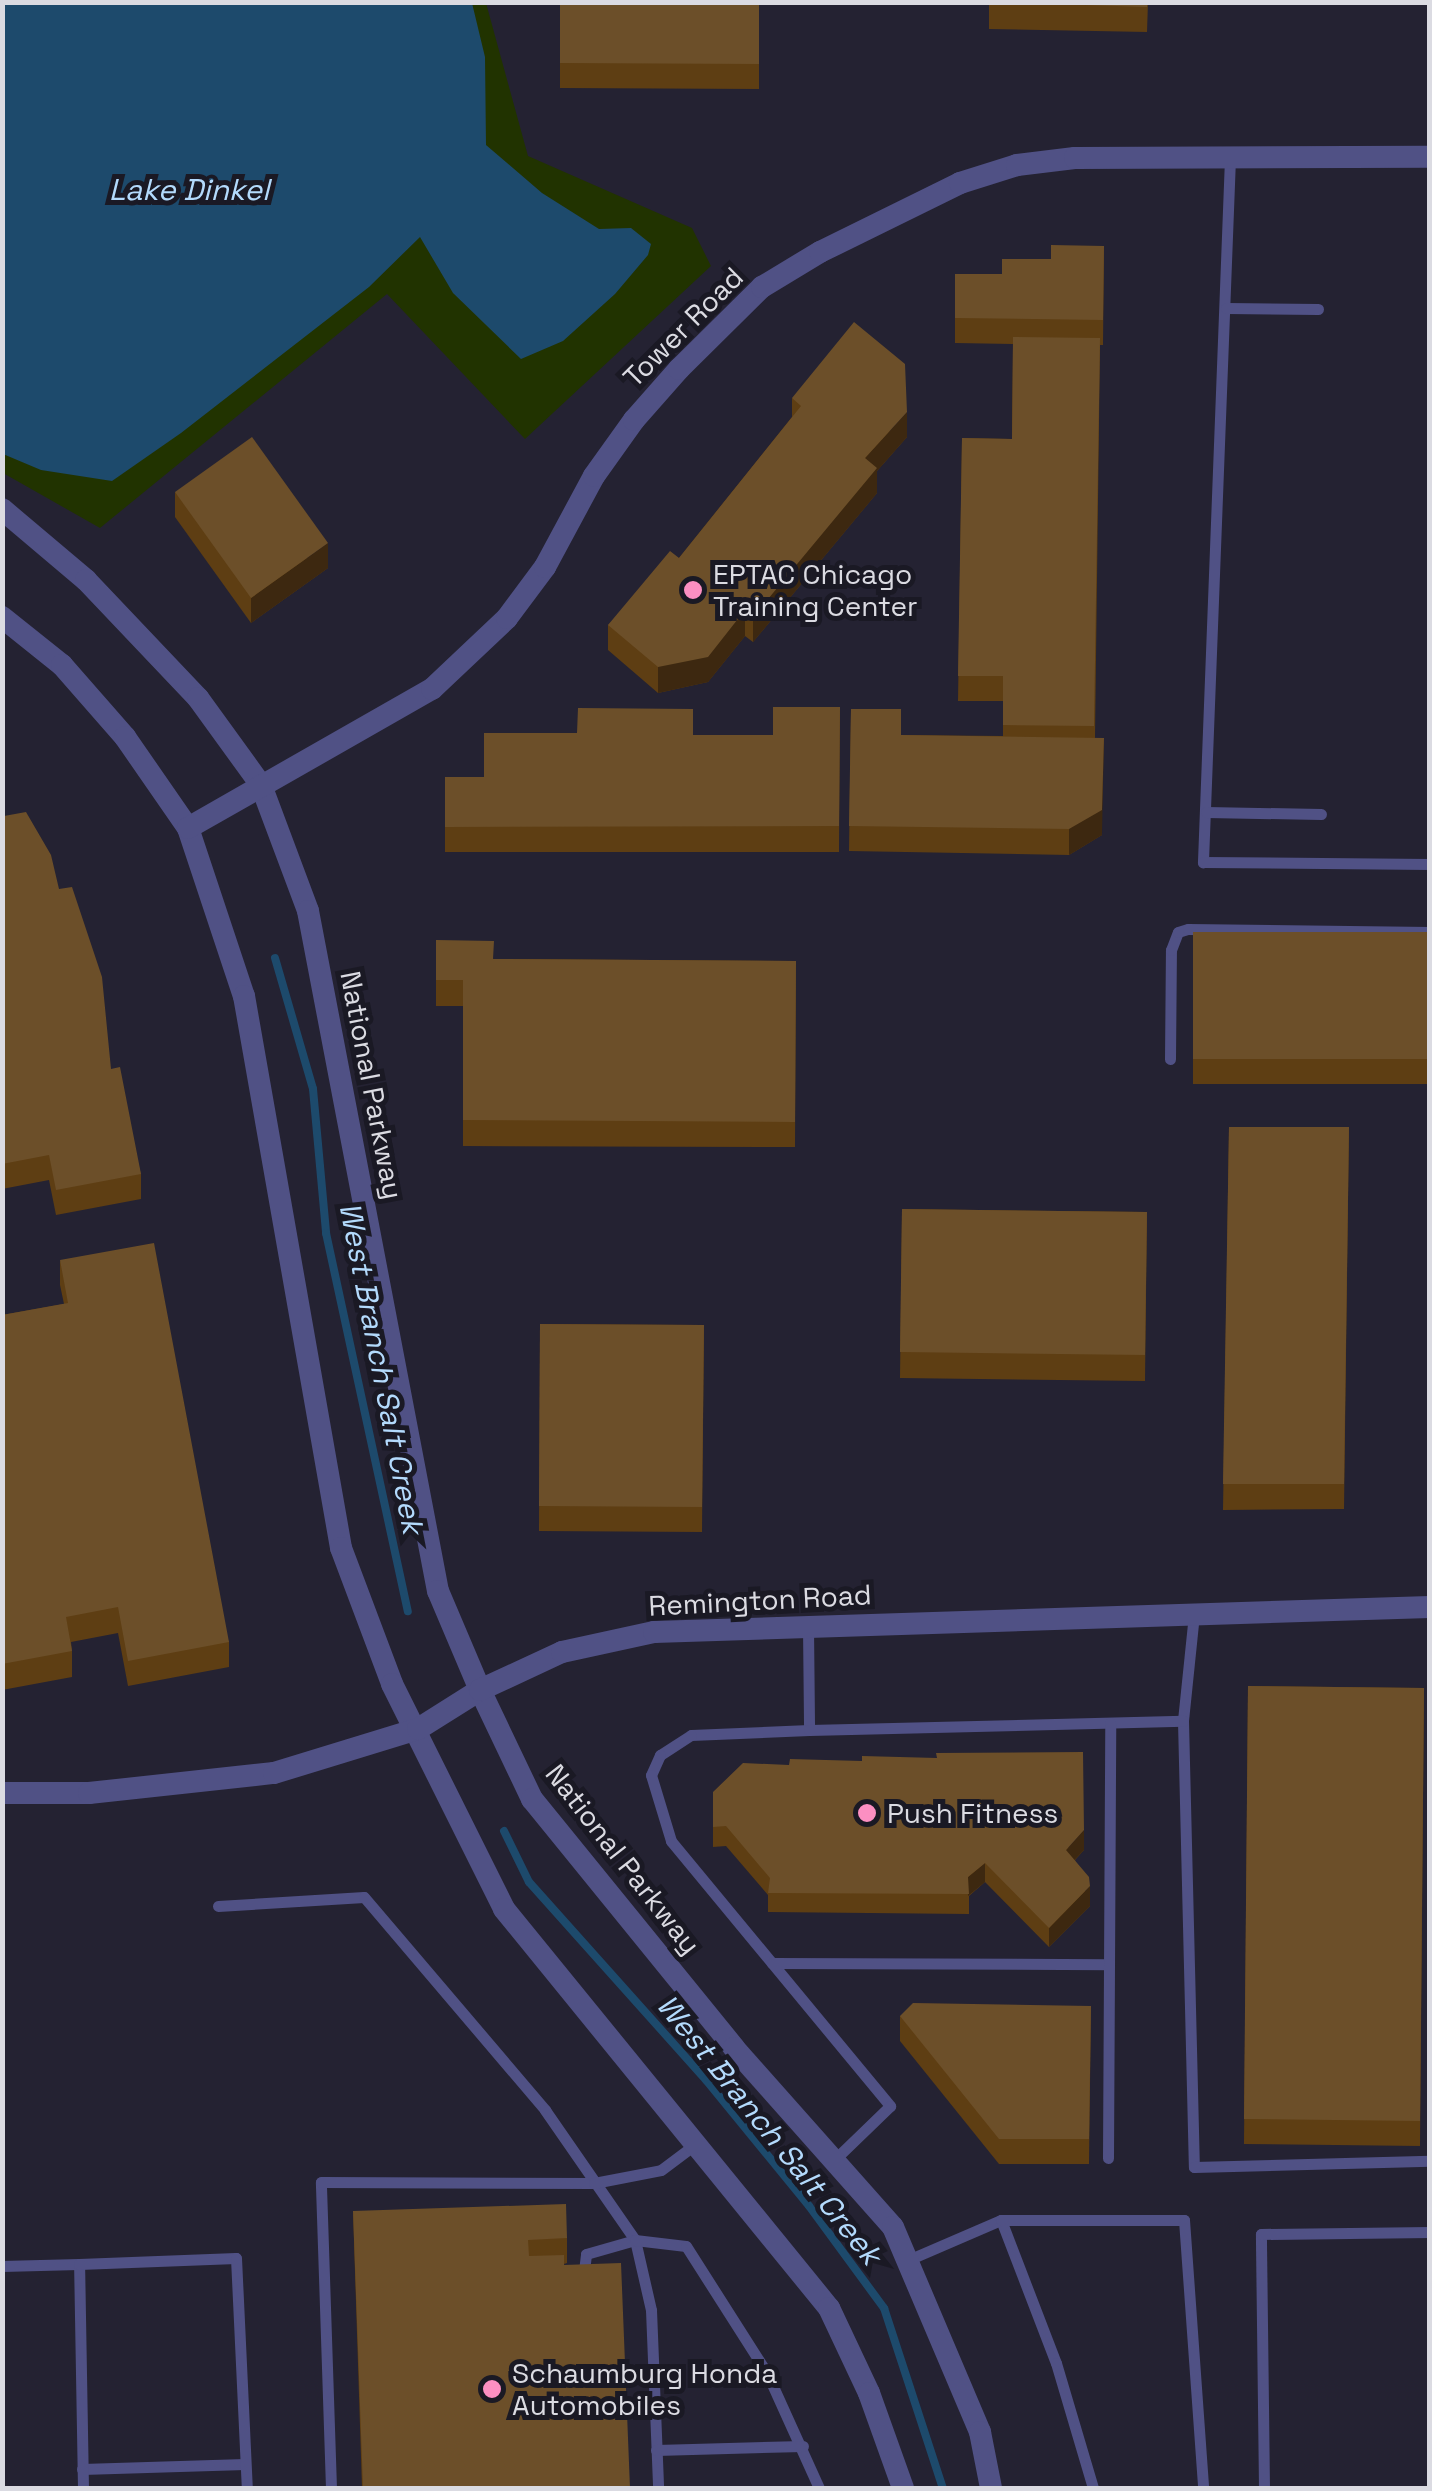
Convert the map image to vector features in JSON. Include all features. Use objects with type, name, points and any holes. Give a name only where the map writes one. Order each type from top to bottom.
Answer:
[{"type":"street","name":"Tower Road","points":[[188,828],[432,689],[507,618],[545,566],[594,476],[634,420],[762,287],[820,252],[960,183],[1017,165],[1075,158],[1430,157]]},
{"type":"street","name":"National Parkway","points":[[2,509],[86,580],[198,698],[261,785],[308,910],[438,1590],[480,1690],[532,1799],[734,2048],[892,2227],[980,2432],[991,2488]]},
{"type":"street","points":[[2,616],[62,665],[125,736],[188,828],[244,996],[341,1548],[392,1684],[418,1729],[504,1909],[829,2308],[870,2393],[903,2488]]},
{"type":"street","name":"Remington Road","points":[[2,1792],[89,1792],[274,1773],[418,1729],[480,1690],[562,1652],[654,1632],[1430,1606]]},
{"type":"lane","points":[[1230,158],[1204,862],[1430,864]]},
{"type":"lane","points":[[1226,308],[1318,309]]},
{"type":"lane","points":[[1206,812],[1320,814]]},
{"type":"lane","points":[[1170,1059],[1171,950],[1178,932],[1430,932]]},
{"type":"lane","points":[[1194,1614],[1183,1722],[1194,2167],[1430,2161]]},
{"type":"lane","points":[[808,1626],[809,1730]]},
{"type":"lane","points":[[834,2160],[890,2106],[671,1841],[651,1775],[660,1755],[691,1735],[1183,1722]]},
{"type":"lane","points":[[1108,2158],[1110,1723]]},
{"type":"lane","points":[[218,1906],[364,1897],[545,2110],[636,2240],[651,2310],[658,2488]]},
{"type":"lane","points":[[772,1963],[1109,1964]]},
{"type":"lane","points":[[331,2488],[321,2182],[594,2183],[661,2170],[697,2143]]},
{"type":"lane","points":[[1001,2220],[1056,2363],[1093,2488]]},
{"type":"lane","points":[[908,2260],[1001,2220],[1184,2220],[1203,2488]]},
{"type":"lane","points":[[1264,2488],[1262,2234],[1430,2232]]},
{"type":"lane","points":[[582,2289],[586,2254],[636,2240],[686,2246],[738,2322],[803,2446],[819,2488]]},
{"type":"lane","points":[[2,2266],[236,2258],[247,2488]]},
{"type":"lane","points":[[79,2264],[83,2488]]},
{"type":"lane","points":[[656,2450],[803,2446]]},
{"type":"lane","points":[[82,2468],[246,2464]]},
{"type":"shaded area","points":[[2,3],[1429,3],[1429,2488],[3,2488]]},
{"type":"green space","name":"Lake Dinkel","points":[[3,3],[486,3],[528,156],[692,228],[711,266],[525,439],[387,294],[100,528],[3,473]]},
{"type":"water","name":"Lake Dinkel","points":[[3,2],[472,3],[485,57],[486,145],[542,193],[599,229],[631,228],[651,244],[648,255],[615,294],[563,341],[521,359],[453,293],[420,237],[369,287],[181,433],[112,481],[41,470],[3,454]]},
{"type":"building","points":[[560,2],[759,2],[759,64],[560,63]]},
{"type":"building","points":[[989,2],[1147,2],[1147,7]]},
{"type":"building","points":[[1051,245],[1104,246],[1103,320],[955,318],[955,274],[1002,274],[1002,259],[1051,259]]},
{"type":"building","points":[[854,322],[905,364],[907,412],[865,458],[877,468],[753,617],[745,610],[708,657],[658,667],[608,625],[670,551],[679,558],[801,406],[792,398]]},
{"type":"building","points":[[1013,337],[1100,338],[1094,726],[1003,725],[1003,676],[958,676],[962,438],[1012,439]]},
{"type":"building","points":[[252,437],[328,543],[251,598],[175,492]]},
{"type":"building","points":[[773,707],[840,707],[839,826],[445,827],[445,777],[484,777],[484,733],[577,733],[578,708],[693,709],[693,735],[773,735]]},
{"type":"building","points":[[851,709],[901,709],[901,735],[1104,738],[1102,810],[1069,829],[849,826]]},
{"type":"building","points":[[2,806],[4,816],[26,812],[51,855],[59,889],[72,887],[102,977],[111,1069],[120,1067],[141,1174],[56,1190],[49,1155],[2,1164]]},
{"type":"building","points":[[1193,932],[1430,932],[1430,1059],[1193,1059]]},
{"type":"building","points":[[436,940],[494,941],[493,959],[796,961],[795,1122],[463,1120],[463,980],[436,980]]},
{"type":"building","points":[[1229,1127],[1349,1127],[1344,1484],[1223,1484]]},
{"type":"building","points":[[902,1209],[1147,1212],[1145,1355],[900,1352]]},
{"type":"building","points":[[154,1243],[229,1642],[128,1661],[118,1607],[66,1617],[72,1651],[2,1664],[2,1315],[68,1303],[60,1260]]},
{"type":"building","points":[[540,1324],[704,1325],[702,1507],[539,1506]]},
{"type":"building","points":[[1248,1686],[1424,1688],[1420,2121],[1244,2119]]},
{"type":"building","points":[[1083,1752],[1084,1830],[1066,1850],[1089,1877],[1090,1886],[1049,1928],[985,1863],[968,1877],[969,1894],[768,1893],[770,1878],[726,1826],[713,1827],[713,1792],[743,1763],[789,1765],[790,1759],[862,1761],[862,1756],[937,1758],[936,1753]]},
{"type":"building","points":[[5,1872],[5,2058],[2,2058]]},
{"type":"building","points":[[913,2003],[1091,2006],[1089,2139],[999,2139],[900,2016]]},
{"type":"building","name":"Schaumburg Honda Automobiles","points":[[566,2204],[567,2238],[528,2240],[529,2256],[564,2255],[564,2265],[621,2263],[630,2488],[363,2488],[353,2211]]},
{"type":"waterway","name":"West Branch Salt Creek","points":[[275,958],[313,1089],[326,1233],[408,1611]]},
{"type":"waterway","name":"West Branch Salt Creek","points":[[504,1831],[529,1882],[706,2080],[809,2206],[884,2308],[943,2488]]},
{"type":"place","name":"EPTAC Chicago Training Center","points":[[693,590]]},
{"type":"place","name":"Push Fitness","points":[[867,1813]]},
{"type":"place","name":"Schaumburg Honda Automobiles","points":[[492,2389]]}]
